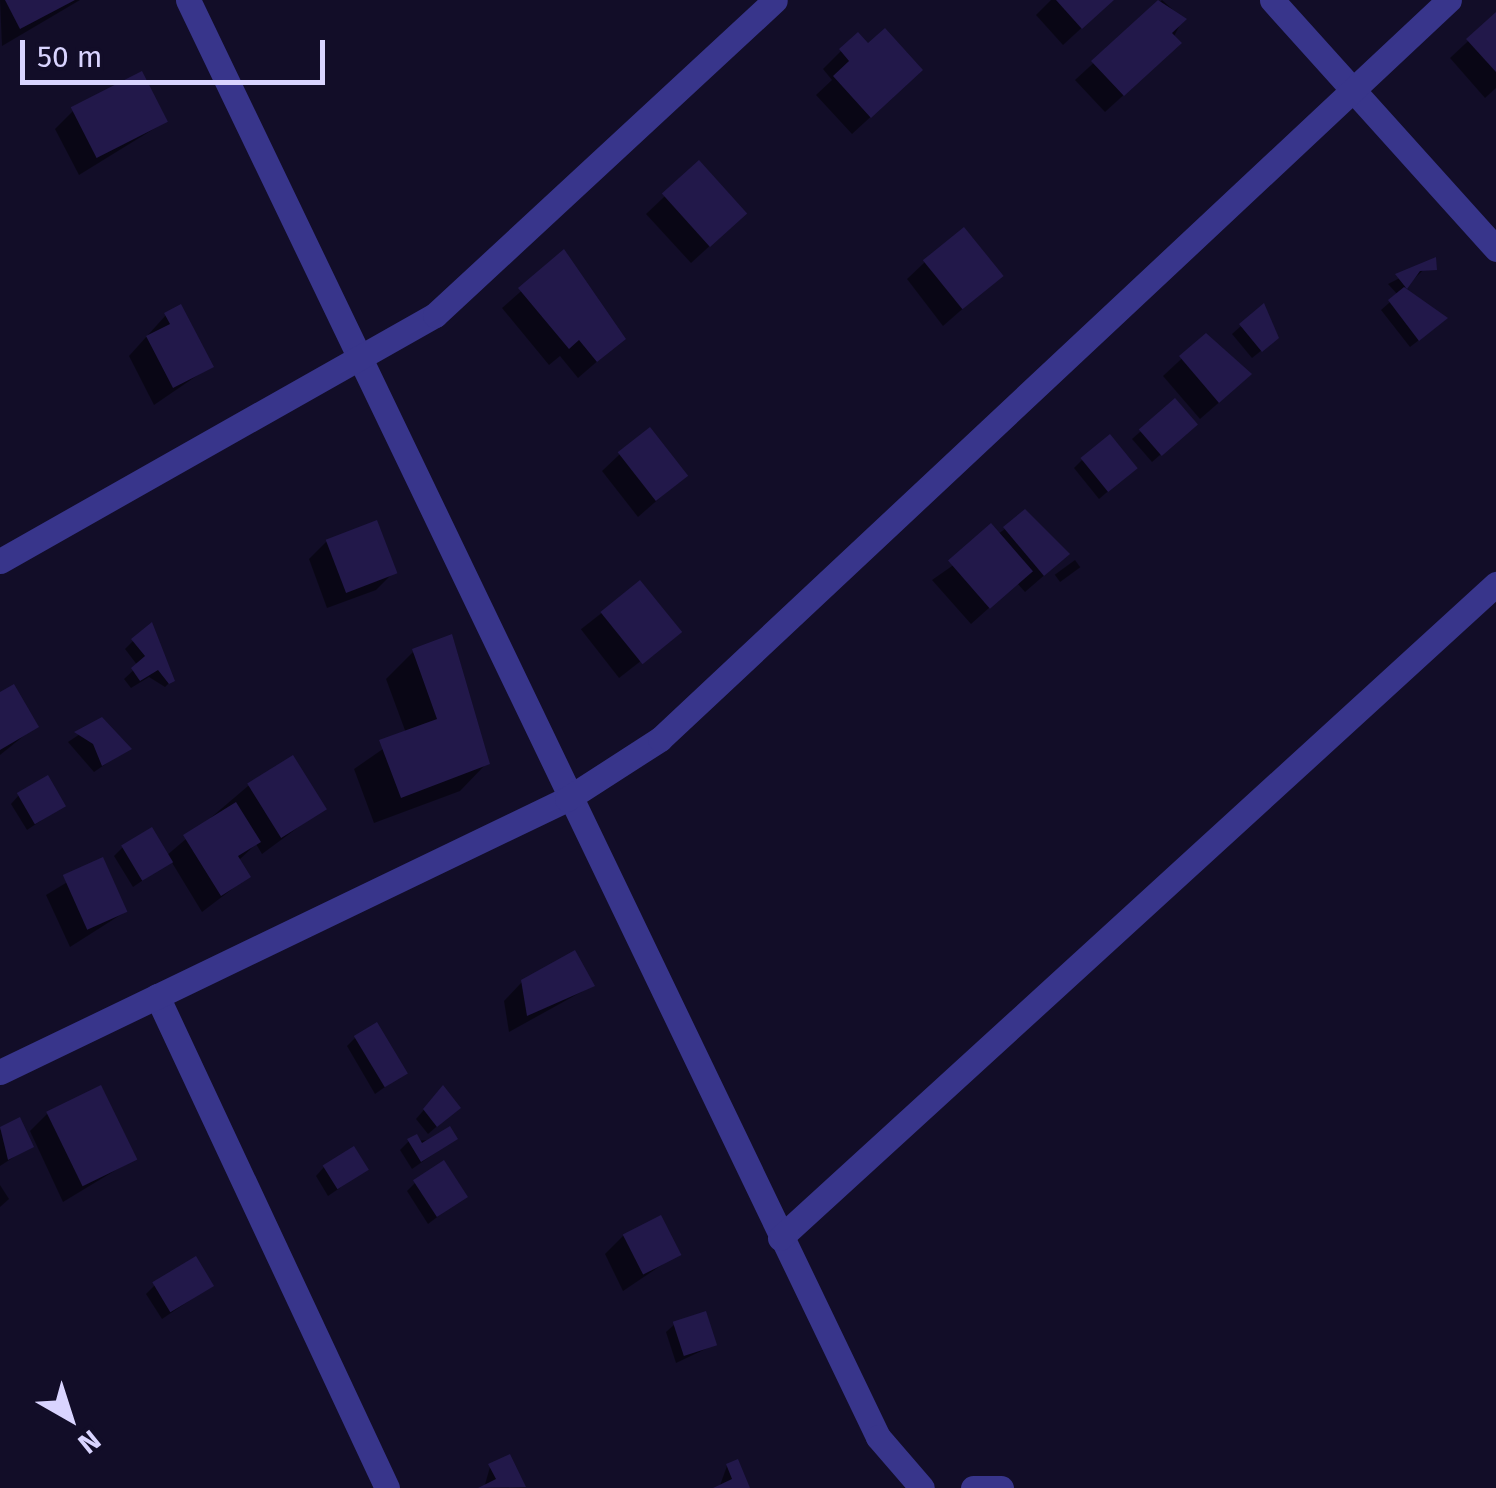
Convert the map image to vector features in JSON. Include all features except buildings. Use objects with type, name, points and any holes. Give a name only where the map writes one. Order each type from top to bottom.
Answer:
[{"type":"street","points":[[188,0],[366,359],[566,800],[878,1437],[922,1488]]},
{"type":"street","points":[[0,561],[366,359],[434,315],[775,0]]},
{"type":"street","points":[[1272,0],[1496,249]]},
{"type":"street","points":[[0,1072],[566,800],[660,739],[1448,0]]},
{"type":"street","points":[[780,1238],[1496,584]]},
{"type":"street","points":[[157,996],[387,1488]]},
{"type":"street","points":[[974,1488],[1001,1488]]}]
